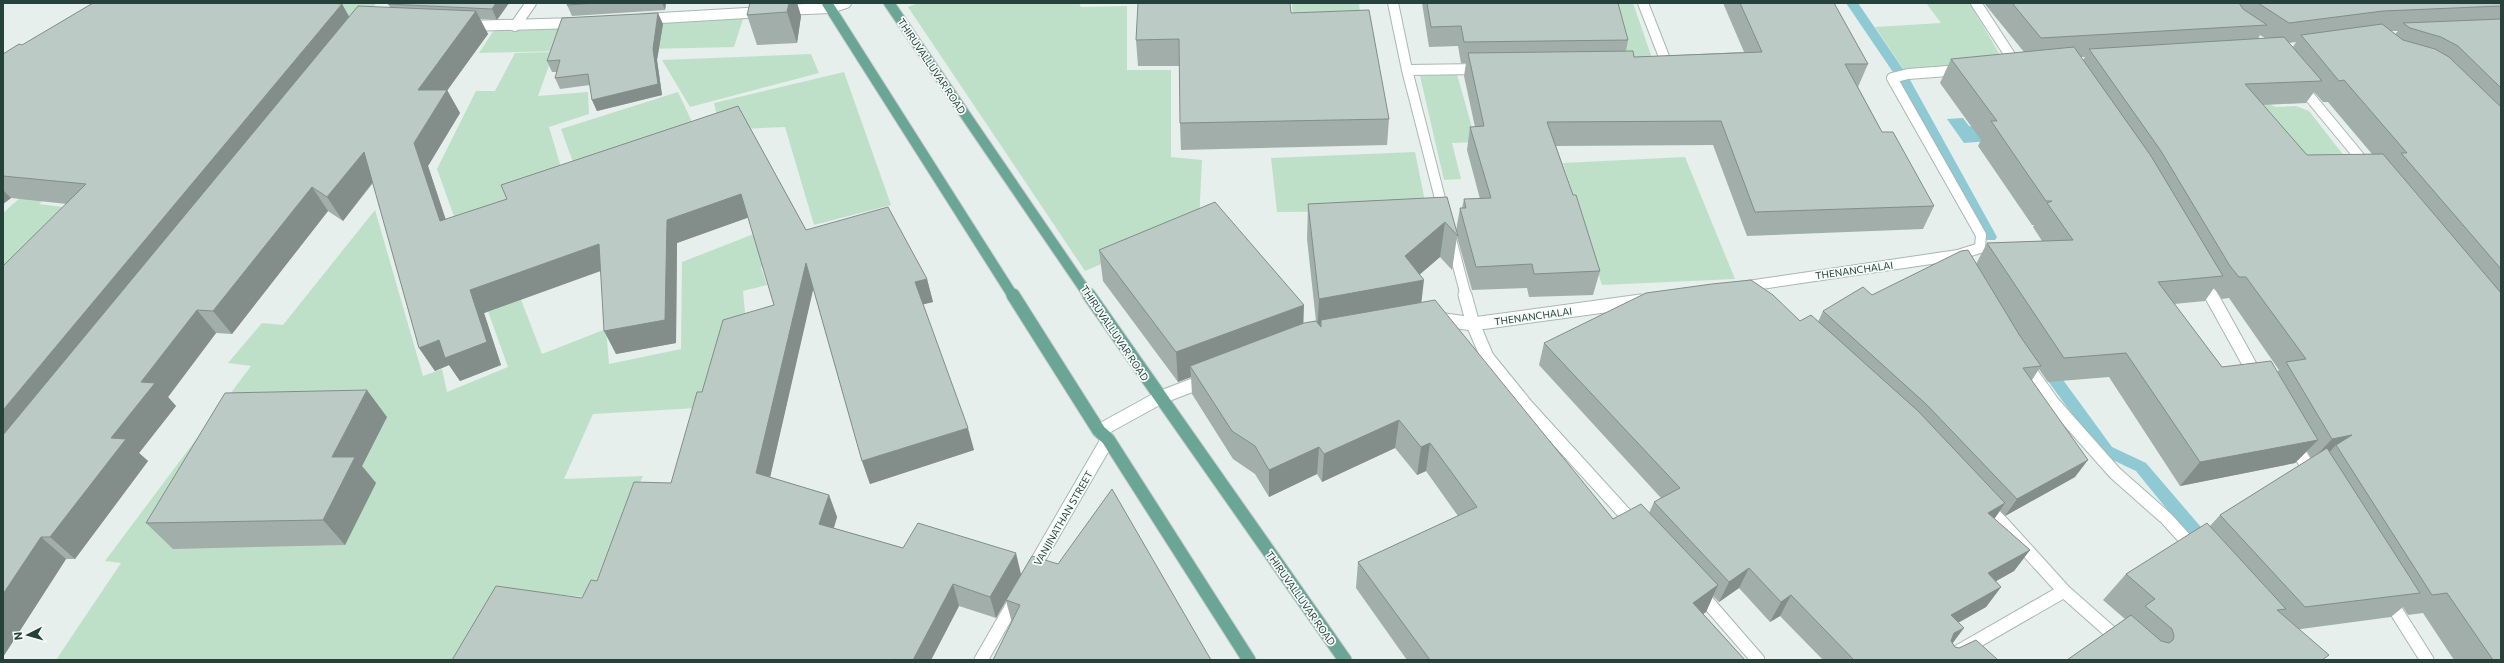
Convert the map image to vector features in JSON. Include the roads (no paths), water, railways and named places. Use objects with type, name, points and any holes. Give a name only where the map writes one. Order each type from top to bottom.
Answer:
[{"type":"main road","name":"THIRUVALLUVAR ROAD","points":[[889,3],[1159,398],[1345,660]]},
{"type":"main road","points":[[829,5],[1249,660]]},
{"type":"street","points":[[515,26],[531,3]]},
{"type":"street","points":[[633,19],[846,3]]},
{"type":"street","points":[[1393,3],[1407,70],[1473,324],[1487,357],[1511,387],[1646,537]]},
{"type":"street","points":[[1643,3],[1664,67],[1682,67]]},
{"type":"street","points":[[1976,3],[2021,66],[2002,67]]},
{"type":"street","points":[[459,26],[515,26],[586,22]]},
{"type":"street","points":[[1407,70],[1494,69]]},
{"type":"street","name":"THENANCHALAI","points":[[1732,288],[1958,255],[1980,248],[1981,236],[1892,78],[1908,74],[1971,69]]},
{"type":"street","points":[[2293,76],[2372,172]]},
{"type":"street","points":[[1958,255],[1966,267]]},
{"type":"street","points":[[2195,266],[2263,390]]},
{"type":"street","points":[[1756,285],[1767,295]]},
{"type":"street","name":"THENANCHALAI","points":[[1423,321],[1436,319],[1473,324],[1654,299]]},
{"type":"street","points":[[2016,350],[2053,403],[2114,473],[2167,519],[2203,560]]},
{"type":"street","points":[[1104,435],[1159,398],[1218,376]]},
{"type":"street","points":[[2285,431],[2319,485]]},
{"type":"street","name":"VANJINATHAN STREET","points":[[981,660],[1104,435]]},
{"type":"street","points":[[1974,492],[2064,591],[2142,660]]},
{"type":"street","points":[[1689,582],[1758,660]]},
{"type":"street","points":[[2381,586],[2427,660]]},
{"type":"street","points":[[1944,660],[2064,591]]},
{"type":"water","points":[[1963,118],[1969,126],[2039,137],[1964,143],[1947,119]]},
{"type":"waterway","points":[[1852,3],[1903,78],[1990,237]]},
{"type":"waterway","points":[[2045,366],[2107,451],[2141,467],[2206,545]]}]
